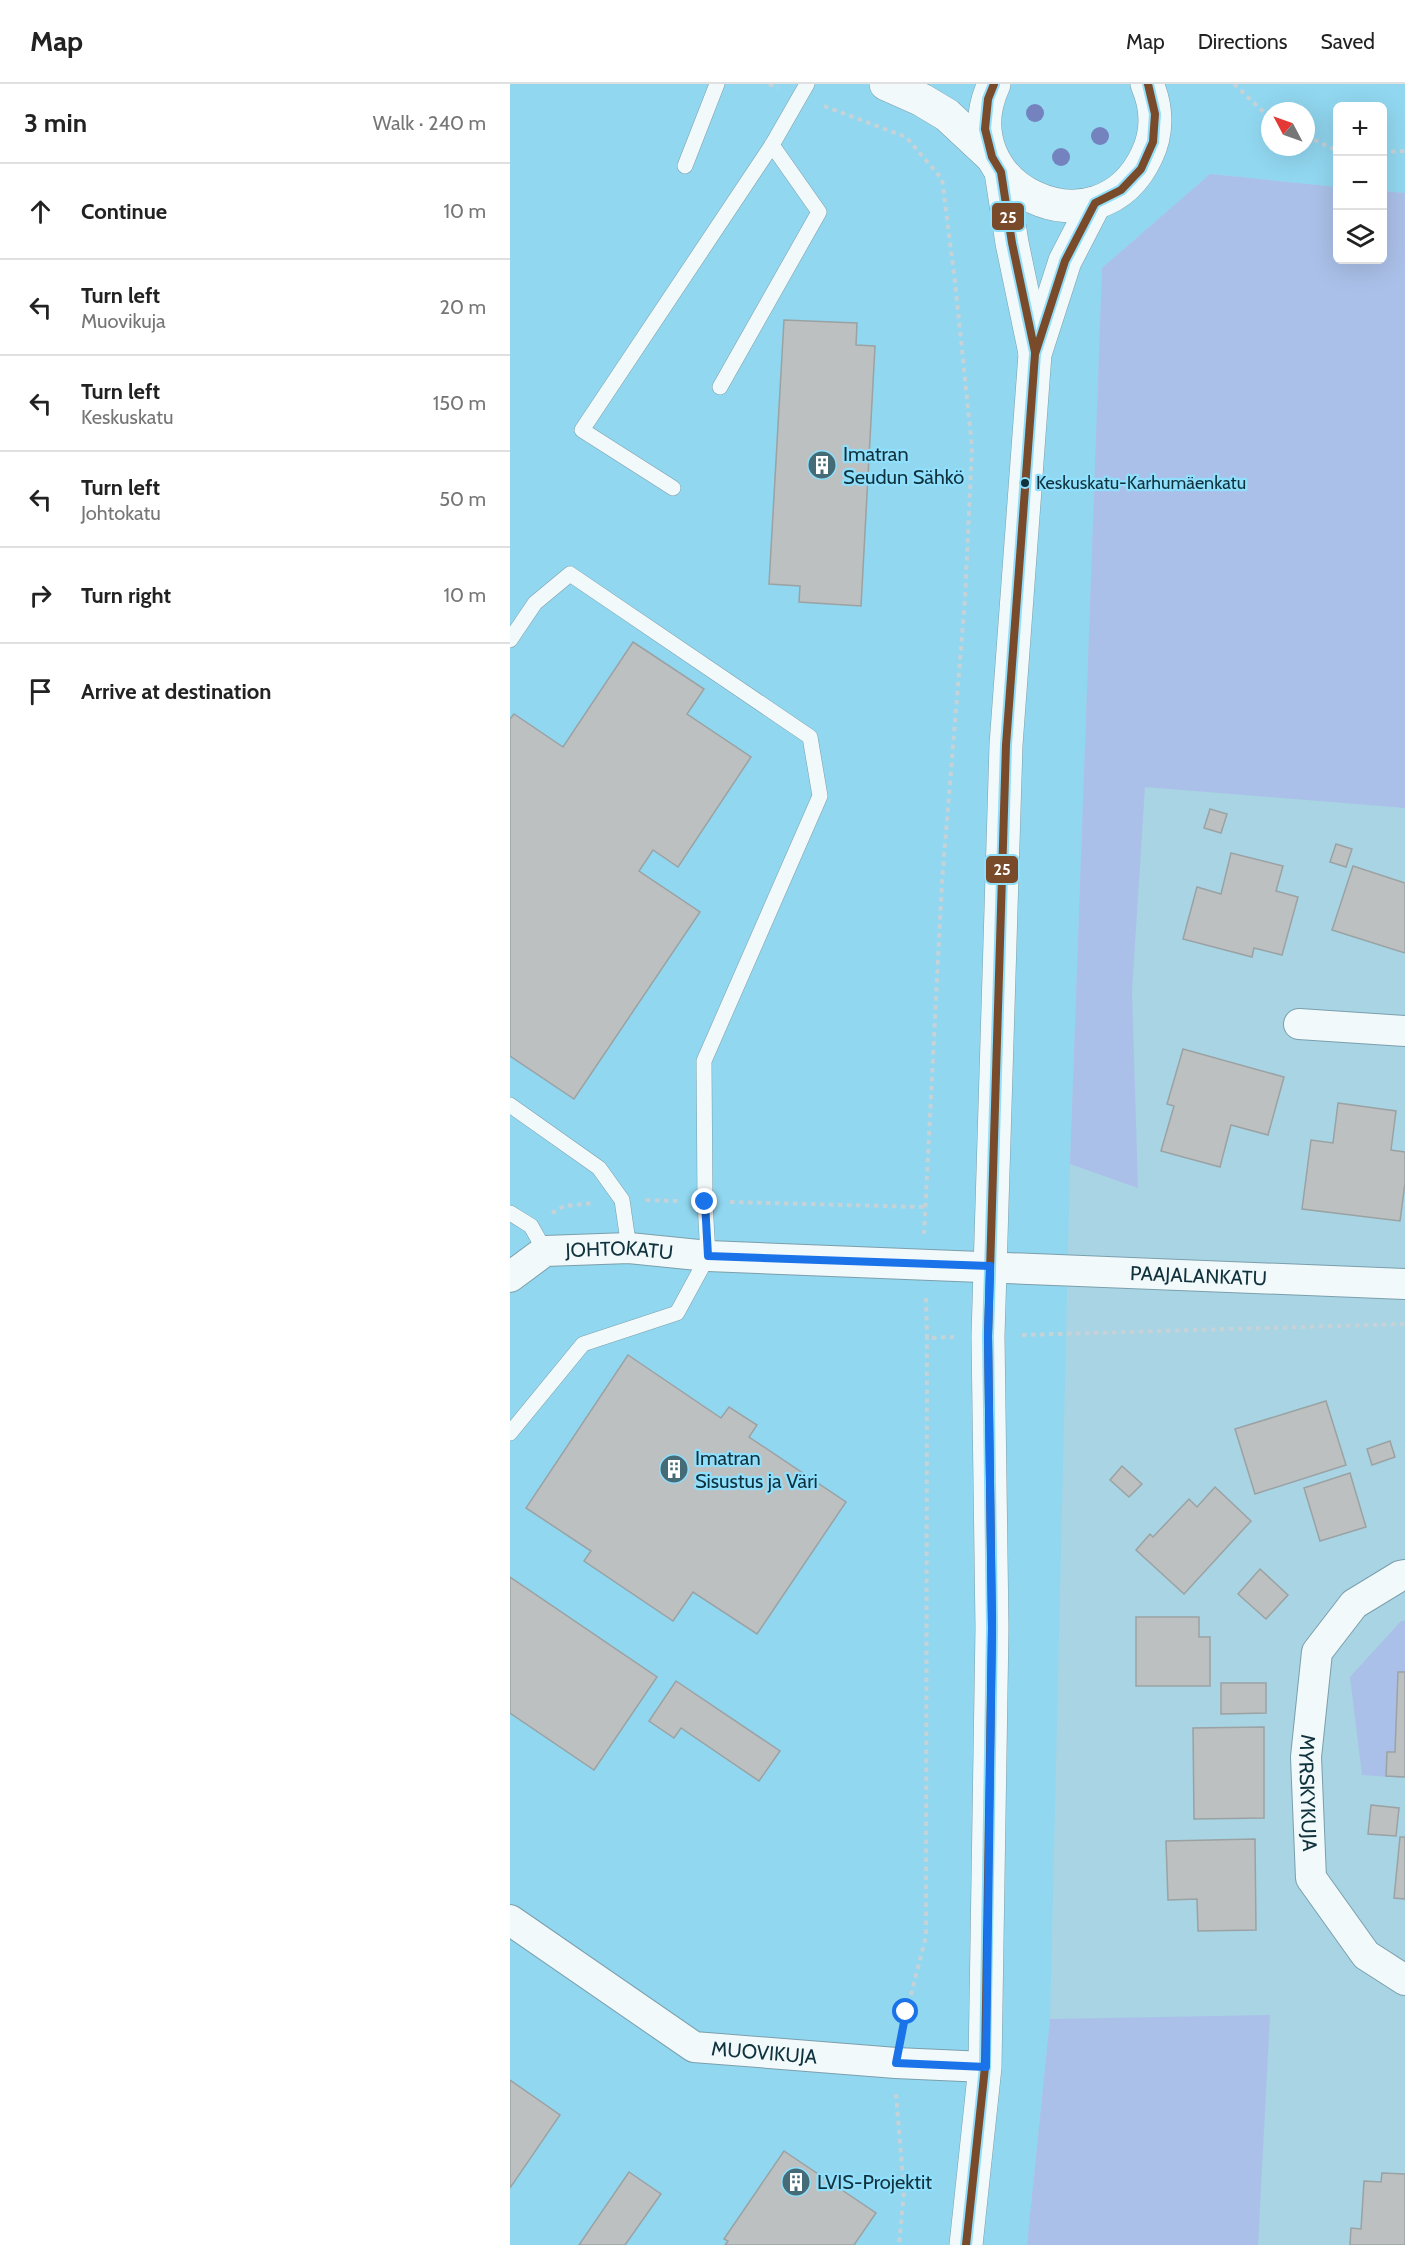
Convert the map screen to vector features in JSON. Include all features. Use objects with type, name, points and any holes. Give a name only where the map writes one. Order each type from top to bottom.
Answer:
[{"type":"main road","points":[[886,84],[921,100],[946,115],[1020,190],[1043,202],[1068,207],[1095,203],[1121,190],[1141,169],[1153,142],[1155,114],[1148,84]]},
{"type":"main road","points":[[994,84],[988,99],[985,129],[997,165],[1035,354]]},
{"type":"main road","points":[[966,2245],[986,2067],[992,1628],[988,1336],[1006,745],[1035,354],[1065,261],[1095,203]]},
{"type":"street","points":[[1299,1024],[1405,1031]]},
{"type":"street","name":"JOHTOKATU","points":[[510,1277],[544,1251],[629,1248],[708,1256],[990,1266]]},
{"type":"street","name":"PAAJALANKATU","points":[[990,1266],[1405,1284]]},
{"type":"street","name":"MYRSKYKUJA","points":[[1405,1575],[1354,1604],[1317,1652],[1306,1757],[1311,1878],[1366,1955],[1405,1980]]},
{"type":"street","name":"MUOVIKUJA","points":[[510,1920],[694,2047],[896,2063],[986,2067]]},
{"type":"lane","points":[[685,166],[717,84]]},
{"type":"lane","points":[[673,488],[582,430],[772,146],[807,84]]},
{"type":"lane","points":[[720,387],[819,212],[772,146]]},
{"type":"lane","points":[[510,640],[535,603],[570,574],[810,737],[820,796],[704,1061],[705,1202],[708,1256],[677,1313],[584,1344],[510,1433]]},
{"type":"lane","points":[[510,1105],[599,1168],[622,1200],[629,1248]]},
{"type":"lane","points":[[510,1213],[531,1226],[544,1251]]},
{"type":"path","points":[[1234,84],[1261,110]]},
{"type":"path","points":[[1315,140],[1333,149]]},
{"type":"path","points":[[1387,152],[1405,151]]},
{"type":"path","points":[[899,2245],[904,2191],[895,2089],[896,2063],[906,2012],[926,1936],[927,1338]]},
{"type":"shaded area","points":[[510,84],[1405,84],[1405,193],[1387,191],[1387,102],[1333,102],[1333,187],[1210,174],[1102,268],[1070,1164],[1050,2019],[1027,2245],[510,2245]]},
{"type":"shaded area","points":[[1210,174],[1333,187],[1333,264],[1387,264],[1387,191],[1405,193],[1405,808],[1145,787],[1132,991],[1138,1188],[1070,1164],[1102,268]]},
{"type":"shaded area","points":[[1401,1621],[1405,1621],[1405,1778],[1362,1775],[1350,1677]]},
{"type":"shaded area","points":[[1270,2015],[1258,2245],[1027,2245],[1050,2019]]},
{"type":"building","name":"Imatran Seudun Sähkö","points":[[784,320],[857,323],[856,345],[875,346],[861,606],[799,602],[800,586],[769,584]]},
{"type":"building","points":[[633,642],[704,689],[687,714],[751,757],[678,867],[653,850],[639,871],[700,912],[574,1099],[510,1056],[510,719],[514,714],[563,747]]},
{"type":"building","points":[[1210,809],[1227,814],[1221,833],[1204,828]]},
{"type":"building","points":[[1336,844],[1352,849],[1346,867],[1330,862]]},
{"type":"building","points":[[1231,853],[1283,866],[1276,891],[1298,897],[1282,955],[1254,948],[1252,957],[1183,939],[1197,887],[1221,894]]},
{"type":"building","points":[[1353,866],[1405,883],[1405,953],[1332,930]]},
{"type":"building","points":[[1183,1049],[1284,1077],[1268,1135],[1231,1125],[1220,1167],[1161,1151],[1174,1106],[1167,1104]]},
{"type":"building","points":[[1338,1103],[1396,1111],[1391,1150],[1405,1152],[1405,1183],[1400,1221],[1302,1209],[1311,1140],[1333,1143]]},
{"type":"building","name":"Imatran Sisustus ja Väri","points":[[628,1355],[721,1418],[729,1407],[757,1425],[749,1437],[846,1502],[757,1634],[693,1592],[673,1621],[584,1561],[591,1551],[526,1508]]},
{"type":"building","points":[[1326,1401],[1346,1465],[1255,1494],[1235,1429]]},
{"type":"building","points":[[1390,1441],[1395,1457],[1372,1465],[1367,1449]]},
{"type":"building","points":[[1122,1466],[1142,1484],[1129,1497],[1110,1480]]},
{"type":"building","points":[[1350,1473],[1366,1527],[1320,1541],[1304,1488]]},
{"type":"building","points":[[1215,1487],[1251,1521],[1184,1594],[1136,1550],[1150,1534],[1153,1537],[1189,1499],[1197,1507]]},
{"type":"building","points":[[1260,1569],[1288,1595],[1266,1619],[1238,1594]]},
{"type":"building","points":[[510,1577],[657,1677],[594,1770],[510,1713]]},
{"type":"building","points":[[1136,1617],[1199,1617],[1199,1637],[1210,1637],[1210,1686],[1136,1686]]},
{"type":"building","points":[[1398,1672],[1405,1672],[1405,1777],[1386,1776],[1387,1752],[1395,1752]]},
{"type":"building","points":[[676,1681],[780,1751],[759,1781],[681,1728],[674,1738],[649,1721]]},
{"type":"building","points":[[1221,1683],[1266,1683],[1266,1713],[1221,1714]]},
{"type":"building","points":[[1264,1727],[1264,1818],[1194,1819],[1193,1728]]},
{"type":"building","points":[[1371,1805],[1399,1808],[1396,1836],[1368,1834]]},
{"type":"building","points":[[1400,1837],[1405,1837],[1405,1899],[1394,1898]]},
{"type":"building","points":[[1255,1839],[1256,1930],[1198,1931],[1197,1899],[1168,1900],[1166,1841]]},
{"type":"building","points":[[510,2080],[560,2115],[510,2188]]},
{"type":"building","name":"LVIS-Projektit","points":[[784,2151],[876,2213],[854,2245],[725,2245],[728,2241],[724,2239]]},
{"type":"building","points":[[629,2172],[661,2194],[625,2245],[579,2245]]},
{"type":"building","points":[[1382,2173],[1405,2174],[1405,2245],[1350,2245],[1351,2228],[1361,2229],[1364,2181],[1381,2182]]},
{"type":"transit line","name":"25","points":[[994,84],[988,99],[985,129],[992,157],[1001,172],[1012,243],[1035,352]]},
{"type":"transit line","name":"25","points":[[966,2245],[985,2067],[992,1628],[988,1336],[1006,745],[1035,354],[1065,261],[1095,203],[1121,190],[1141,169],[1153,142],[1155,114],[1148,84]]},
{"type":"place","name":"Imatran Seudun Sähkö","points":[[822,465]]},
{"type":"place","name":"Keskuskatu-Karhumäenkatu","points":[[1025,483]]},
{"type":"place","name":"Imatran Sisustus ja Väri","points":[[674,1469]]},
{"type":"place","name":"LVIS-Projektit","points":[[796,2182]]},
{"type":"route","points":[[705,1202],[708,1256],[990,1266],[988,1336],[992,1628],[986,2067],[896,2063],[906,2012]]}]
